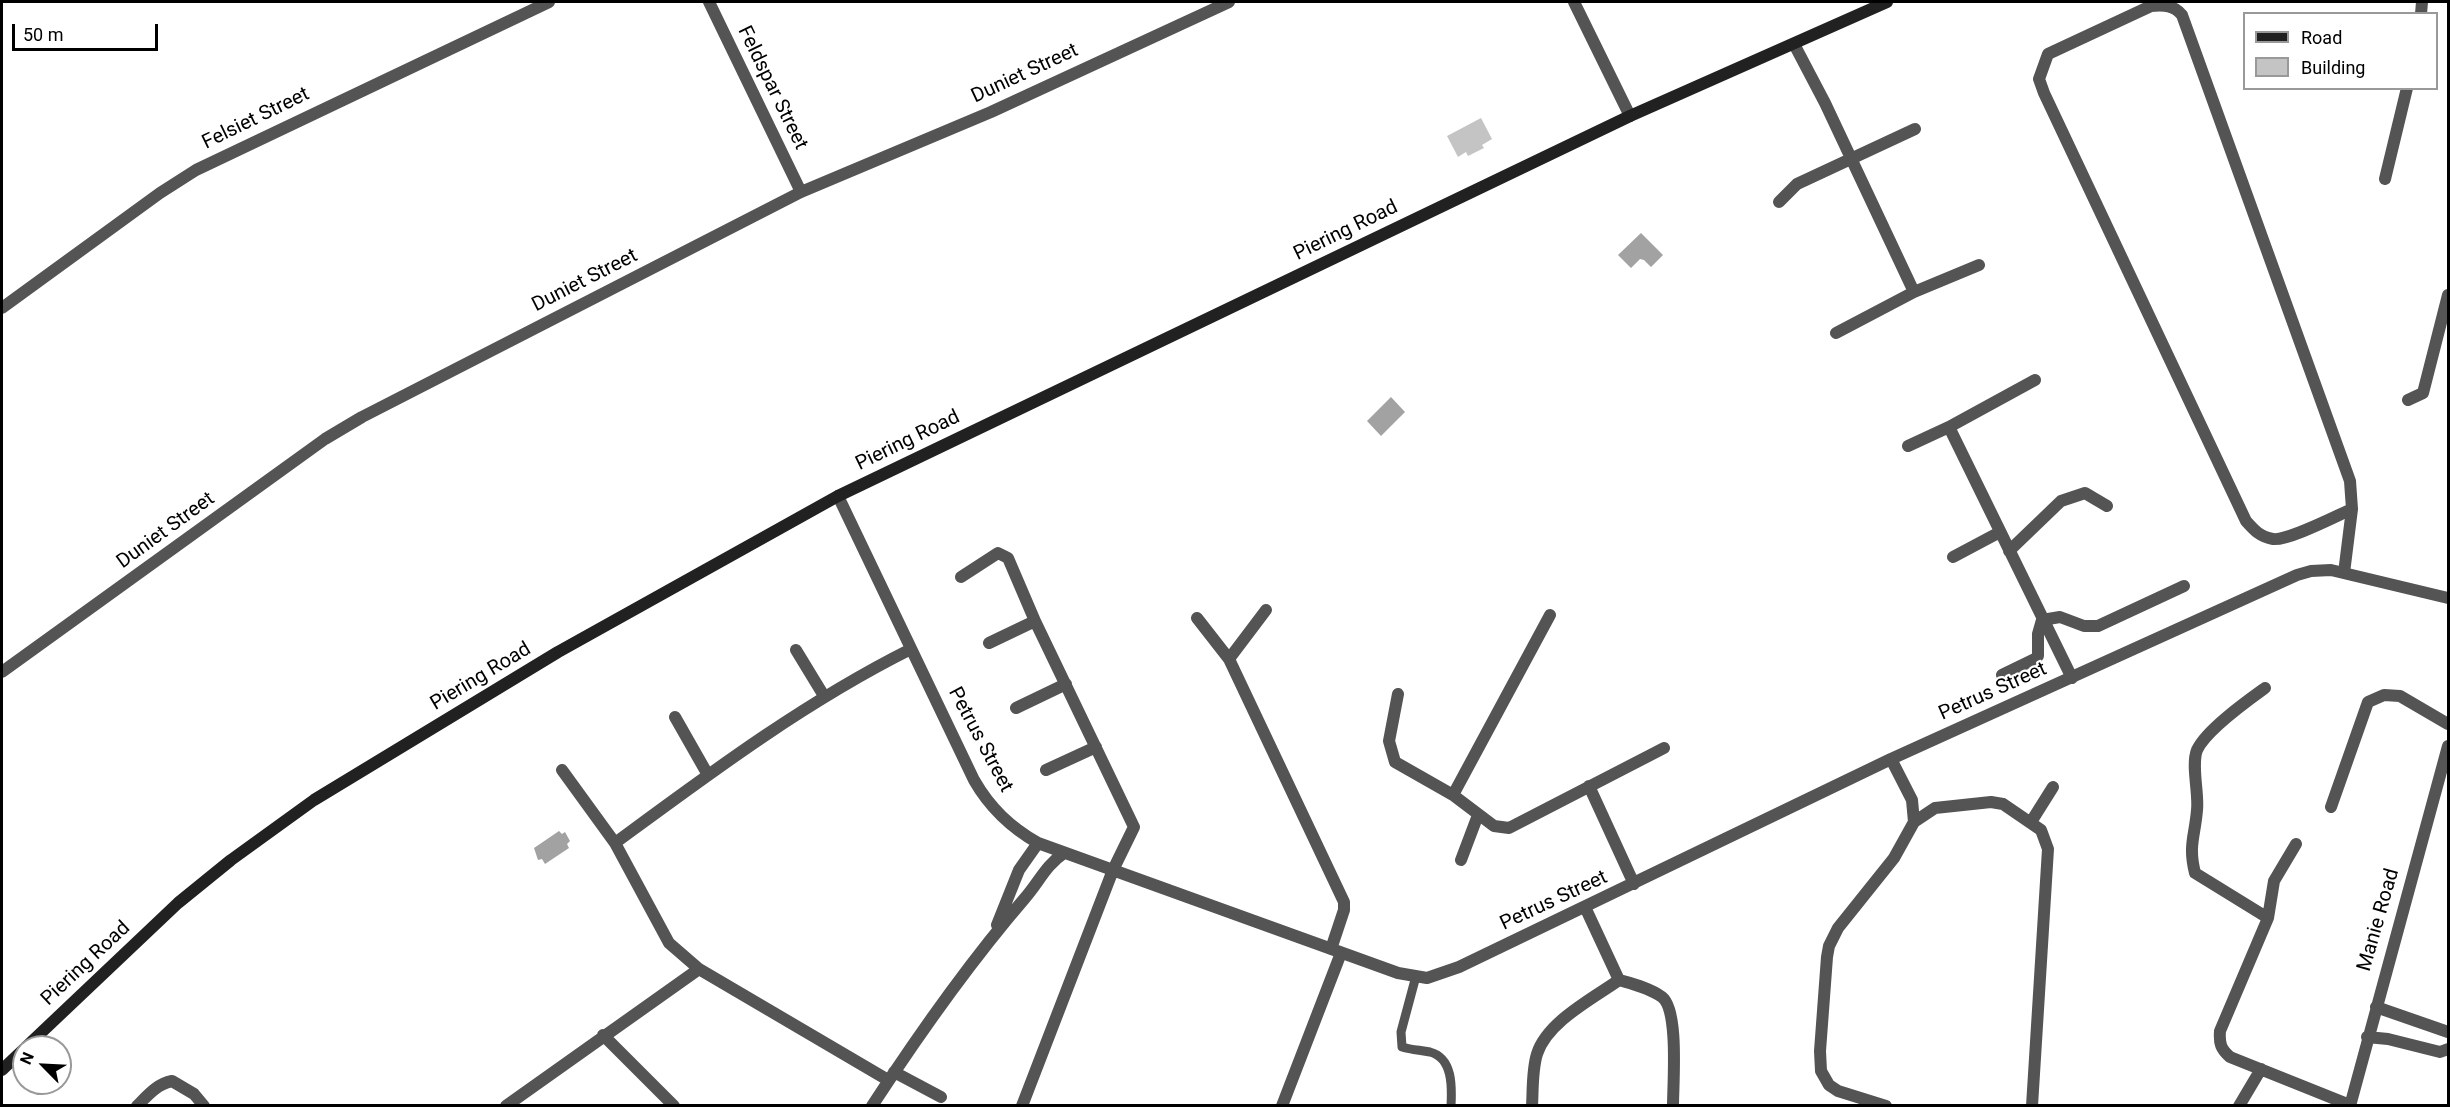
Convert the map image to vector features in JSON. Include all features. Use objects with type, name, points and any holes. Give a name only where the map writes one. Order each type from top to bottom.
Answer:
[{"type":"street","name":"Felsiet Street","points":[[2,308],[160,193],[196,170],[549,2]]},
{"type":"street","name":"Feldspar Street","points":[[709,2],[801,192]]},
{"type":"street","name":"Duniet Street","points":[[2,672],[344,427],[801,192],[991,112],[1229,2]]},
{"type":"street","points":[[1574,2],[1630,116]]},
{"type":"street","name":"Piering Road","points":[[39,1035],[178,903],[231,860],[314,800],[558,652],[838,496],[1630,116],[1887,2]]},
{"type":"street","points":[[2344,573],[2352,509],[2350,481],[2182,15],[2178,10],[2165,4],[2151,6],[2048,54],[2039,79],[2044,93],[2246,521],[2257,534],[2275,540],[2352,509]]},
{"type":"street","points":[[1794,44],[1914,292]]},
{"type":"street","points":[[2385,179],[2407,90]]},
{"type":"street","points":[[1779,202],[1797,184],[1915,129]]},
{"type":"street","points":[[1836,333],[1914,292],[1979,265]]},
{"type":"street","points":[[2408,400],[2423,393],[2448,295]]},
{"type":"street","points":[[1908,446],[1949,427],[2035,380]]},
{"type":"street","points":[[1949,427],[2072,678]]},
{"type":"street","points":[[2009,551],[2061,501],[2085,493],[2107,506]]},
{"type":"street","name":"Petrus Street","points":[[838,496],[974,780],[986,801],[1016,831],[1064,853],[1336,951],[1398,973],[1427,978],[1459,967],[1891,759],[2297,575],[2311,571],[2331,570],[2448,598]]},
{"type":"street","points":[[1953,557],[2000,532]]},
{"type":"street","points":[[961,577],[998,553],[1008,558],[1035,621],[1134,827],[1113,870],[1022,1106]]},
{"type":"street","points":[[2042,620],[2060,617],[2084,626],[2098,626],[2184,586]]},
{"type":"street","points":[[1229,659],[1266,610]]},
{"type":"street","points":[[1453,795],[1550,615]]},
{"type":"street","points":[[1197,618],[1229,659],[1344,902],[1336,951],[1282,1106]]},
{"type":"street","points":[[2002,675],[2038,656],[2038,634],[2042,620]]},
{"type":"street","points":[[989,643],[1035,621]]},
{"type":"street","points":[[615,843],[708,775],[824,696],[911,649]]},
{"type":"street","points":[[796,650],[824,696]]},
{"type":"street","points":[[1017,708],[1066,684]]},
{"type":"street","points":[[2265,688],[2235,710],[2197,750],[2198,808],[2190,854],[2195,873],[2268,918]]},
{"type":"street","points":[[1398,694],[1389,741],[1395,762],[1453,795],[1494,826],[1509,828],[1664,748]]},
{"type":"street","points":[[2331,807],[2368,702],[2384,695],[2400,696],[2448,724]]},
{"type":"street","points":[[675,717],[708,775]]},
{"type":"street","name":"Manie Road","points":[[2350,1105],[2448,746]]},
{"type":"street","points":[[1046,770],[1096,747]]},
{"type":"street","points":[[1891,759],[1912,800],[1914,822]]},
{"type":"street","points":[[562,770],[615,843],[662,933],[678,952],[699,969],[891,1076],[942,1097]]},
{"type":"street","points":[[1589,786],[1634,884]]},
{"type":"street","points":[[2031,822],[2053,788]]},
{"type":"street","points":[[1886,1106],[1838,1091],[1829,1085],[1821,1071],[1820,1051],[1829,946],[1838,928],[1894,858],[1914,822],[1935,808],[1991,802],[2003,804],[2041,830],[2048,849],[2032,1106]]},
{"type":"street","points":[[1461,860],[1478,815]]},
{"type":"street","points":[[993,934],[1019,870],[1038,843]]},
{"type":"street","points":[[2296,844],[2274,881],[2268,918],[2220,1031],[2219,1042],[2230,1057],[2350,1105]]},
{"type":"street","points":[[872,1106],[993,934],[1028,896],[1045,869],[1064,853]]},
{"type":"street","points":[[1585,907],[1619,980],[1642,987],[1664,998],[1672,1012],[1673,1106]]},
{"type":"street","points":[[507,1106],[603,1035],[699,969]]},
{"type":"street","points":[[1532,1106],[1537,1054],[1546,1034],[1619,980]]},
{"type":"street","points":[[2376,1007],[2448,1032]]},
{"type":"street","points":[[603,1035],[674,1106]]},
{"type":"street","points":[[2367,1037],[2388,1039],[2440,1052],[2448,1049]]},
{"type":"street","points":[[2239,1106],[2260,1069]]},
{"type":"street","points":[[137,1106],[154,1089],[163,1083],[172,1081],[194,1094],[204,1106]]},
{"type":"lane","points":[[1416,976],[1401,1032],[1402,1047],[1415,1052],[1432,1053],[1445,1062],[1452,1084],[1451,1106]]},
{"type":"shaded area","points":[[1641,233],[1663,255],[1651,267],[1640,259],[1631,268],[1618,255]]},
{"type":"shaded area","points":[[1391,397],[1405,412],[1381,436],[1367,421]]},
{"type":"shaded area","points":[[559,831],[562,834],[565,832],[570,841],[567,844],[569,848],[545,864],[542,859],[538,860],[534,848]]},
{"type":"building","points":[[1481,118],[1492,139],[1482,145],[1484,148],[1468,156],[1466,152],[1458,157],[1447,136]]}]
